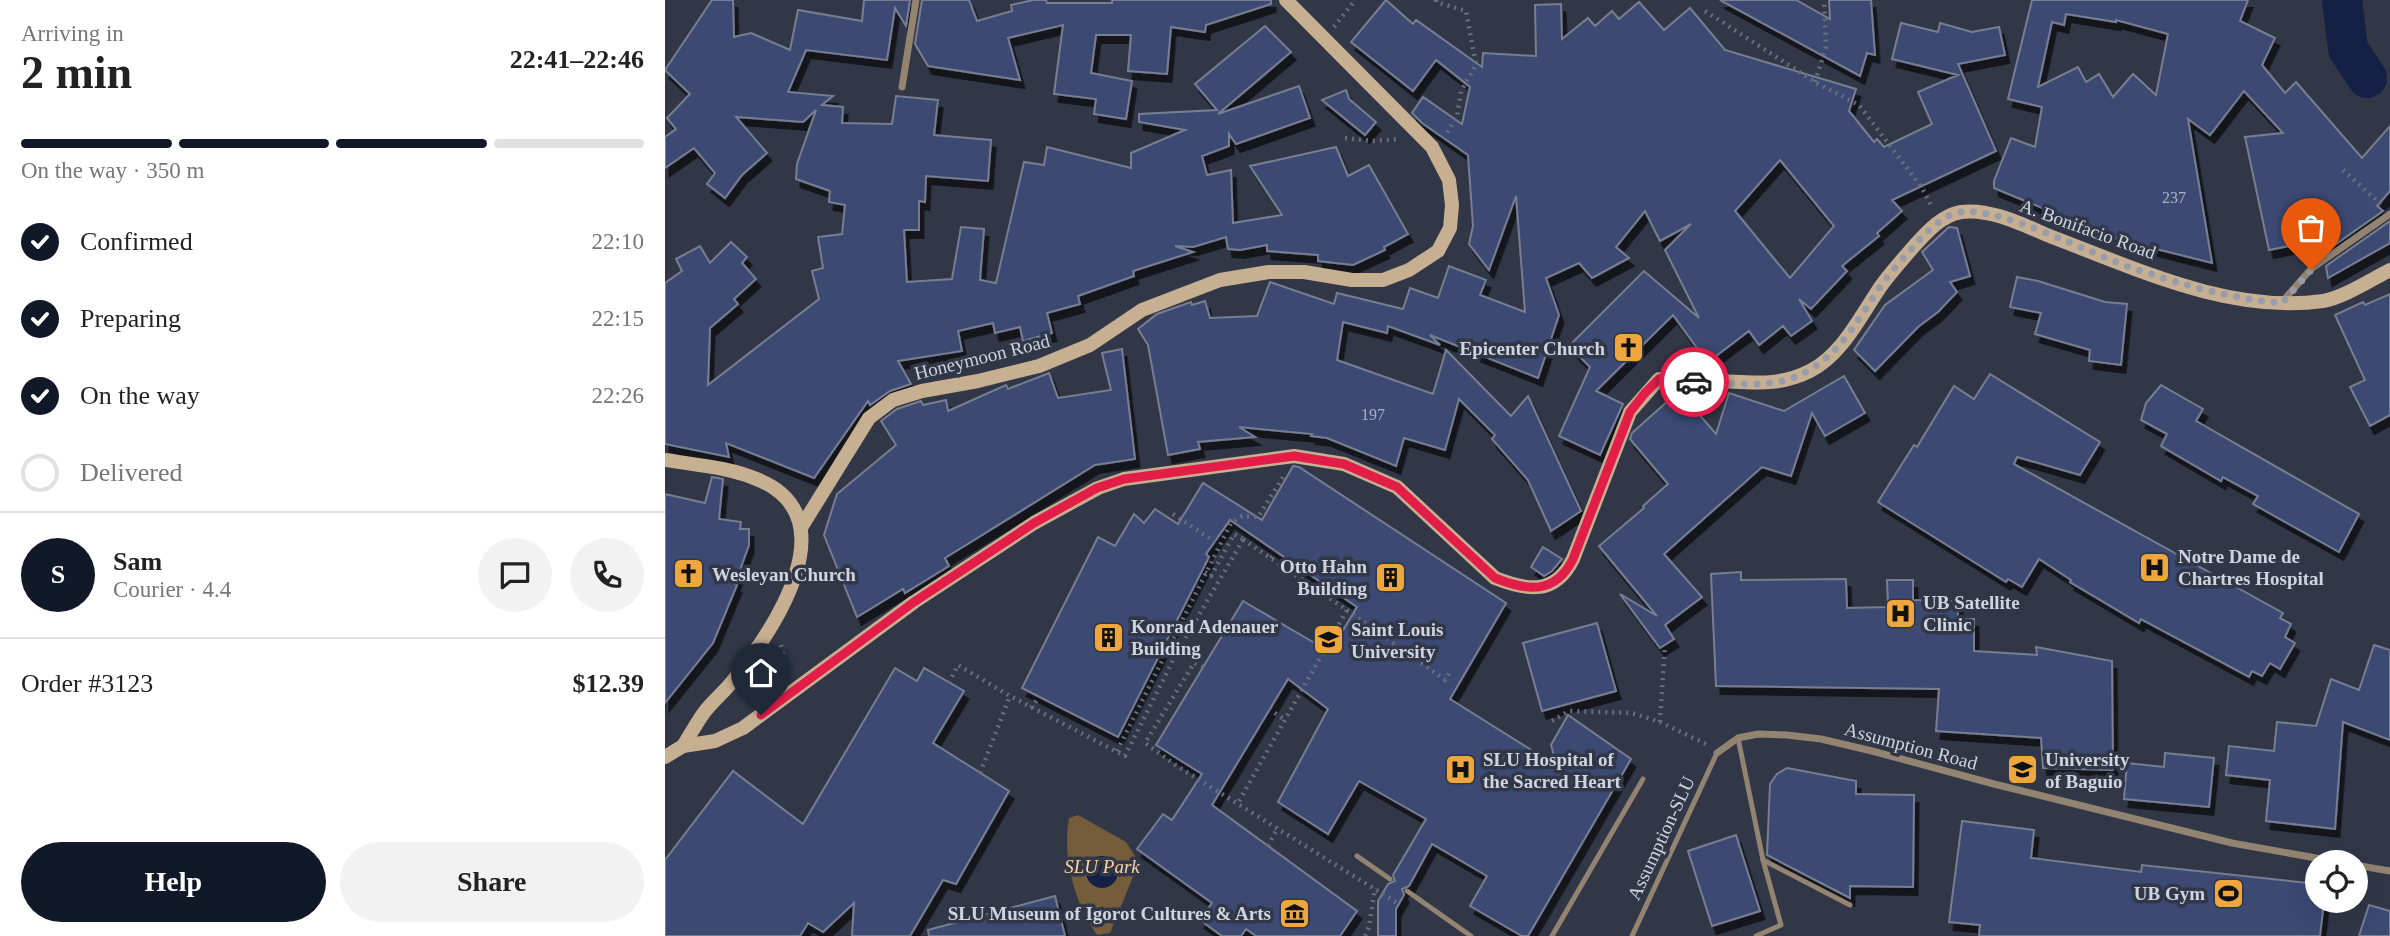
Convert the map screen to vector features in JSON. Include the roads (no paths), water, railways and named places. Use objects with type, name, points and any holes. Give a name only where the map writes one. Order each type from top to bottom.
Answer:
[{"type":"main road","name":"Honeymoon Road","points":[[801,526],[869,418],[894,400],[922,391],[1039,366],[1090,345],[1142,310],[1220,280],[1258,273],[1304,272],[1352,280],[1383,280],[1409,270],[1438,251],[1450,228],[1452,205],[1449,180],[1431,147],[1286,0]]},
{"type":"main road","name":"A. Bonifacio Road","points":[[665,757],[684,746],[715,741],[743,727],[914,602],[1034,523],[1097,488],[1124,479],[1294,456],[1344,464],[1397,487],[1495,578],[1515,586],[1547,586],[1568,569],[1630,412],[1659,379],[1765,383],[1788,380],[1813,370],[1834,352],[1864,313],[1881,285],[1924,235],[1933,226],[1957,212],[1972,211],[1996,216],[2130,267],[2214,293],[2282,303],[2325,300],[2390,270]]},
{"type":"main road","points":[[665,460],[727,470],[760,480],[794,506],[801,526],[799,564],[775,619],[734,680],[704,712],[684,746]]},
{"type":"street","points":[[902,87],[916,0]]},
{"type":"street","points":[[2282,303],[2311,270],[2390,214]]},
{"type":"street","name":"Assumption Road","points":[[1717,753],[1738,738],[1758,734],[1821,739],[1994,785],[2232,843],[2305,856]]},
{"type":"street","points":[[2368,867],[2390,871]]},
{"type":"lane","points":[[1738,738],[1763,860],[1781,926],[1756,936]]},
{"type":"lane","name":"Assumption-SLU","points":[[1632,936],[1717,753]]},
{"type":"lane","points":[[1552,936],[1643,779]]},
{"type":"lane","points":[[1357,856],[1390,879]]},
{"type":"lane","points":[[1763,860],[1850,905]]},
{"type":"lane","points":[[1406,891],[1471,936]]},
{"type":"water","points":[[1102,856],[1113,861],[1118,872],[1113,883],[1102,888],[1091,883],[1086,872],[1091,861]]},
{"type":"waterway","points":[[2342,0],[2348,49],[2367,78]]},
{"type":"place","name":"Epicenter Church","points":[[1628,348]]},
{"type":"place","name":"Notre Dame de Chartres Hospital","points":[[2155,567]]},
{"type":"place","name":"Wesleyan Church","points":[[689,574]]},
{"type":"place","name":"Otto Hahn Building","points":[[1390,577]]},
{"type":"place","name":"UB Satellite Clinic","points":[[1900,613]]},
{"type":"place","name":"Konrad Adenauer Building","points":[[1108,637]]},
{"type":"place","name":"Saint Louis University","points":[[1328,640]]},
{"type":"place","name":"SLU Hospital of the Sacred Heart","points":[[1460,770]]},
{"type":"place","name":"University of Baguio","points":[[2022,770]]},
{"type":"place","name":"UB Gym","points":[[2228,893]]},
{"type":"place","name":"SLU Museum of Igorot Cultures & Arts","points":[[1294,913]]},
{"type":"park label","name":"SLU Park","points":[[1102,866]]}]
